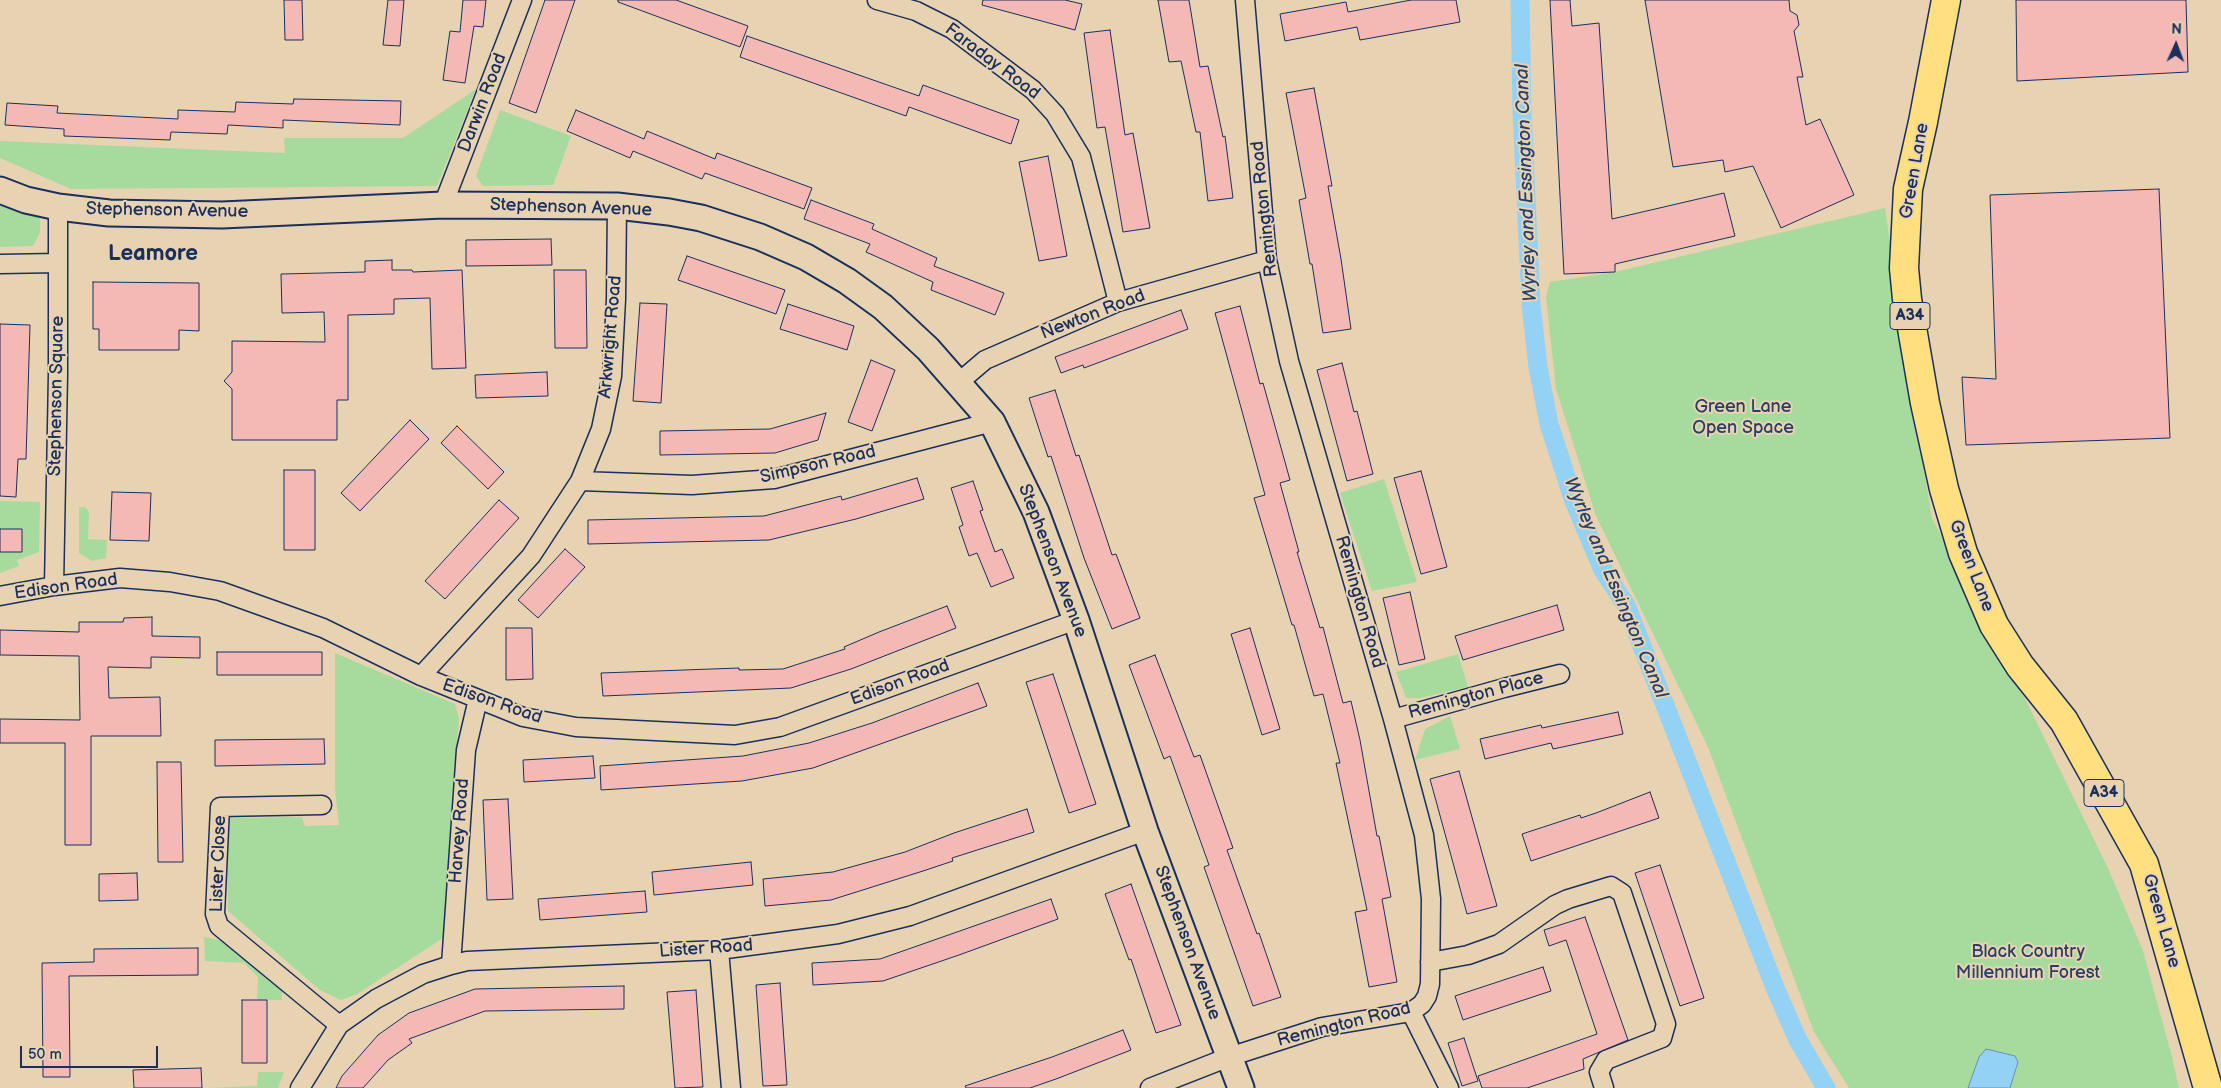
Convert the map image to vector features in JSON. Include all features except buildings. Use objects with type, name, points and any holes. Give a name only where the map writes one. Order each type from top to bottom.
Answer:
[{"type":"highway","name":"Green Lane","points":[[1946,0],[1908,189],[1904,268],[1907,299],[1925,403],[1944,489],[1964,553],[1994,625],[2020,666],[2064,721],[2144,864],[2208,1088]]},
{"type":"street","name":"Darwin Road","points":[[443,205],[522,0]]},
{"type":"street","name":"Faraday Road","points":[[877,0],[916,11],[952,29],[1033,90],[1056,114],[1081,157],[1118,302]]},
{"type":"street","name":"Remington Road","points":[[1150,1088],[1230,1057],[1322,1027],[1411,1012],[1422,1004],[1427,996],[1430,962],[1432,899],[1424,835],[1393,719],[1289,361],[1267,260],[1245,0]]},
{"type":"street","name":"Stephenson Avenue","points":[[0,190],[26,200],[58,207],[109,213],[222,215],[443,205],[617,206],[669,212],[700,218],[760,237],[806,256],[883,306],[928,349],[992,422],[1036,512],[1076,620],[1145,831],[1241,1088]]},
{"type":"street","name":"Arkwright Road","points":[[421,676],[531,556],[580,481],[601,429],[612,376],[616,299],[617,206]]},
{"type":"street","name":"Stephenson Square","points":[[54,586],[58,207]]},
{"type":"street","name":"Newton Road","points":[[958,383],[985,360],[1118,302],[1267,260]]},
{"type":"street","points":[[0,264],[58,263]]},
{"type":"street","name":"Simpson Road","points":[[580,481],[692,486],[774,478],[992,422]]},
{"type":"street","name":"Edison Road","points":[[0,596],[54,586],[120,578],[170,582],[220,591],[323,628],[421,676],[523,717],[576,728],[735,734],[780,727],[1076,620]]},
{"type":"street","name":"Remington Place","points":[[1393,719],[1560,674]]},
{"type":"street","name":"Harvey Road","points":[[451,965],[466,750],[478,699]]},
{"type":"street","name":"Lister Close","points":[[322,805],[220,807],[215,914],[220,926],[338,1025]]},
{"type":"street","name":"Lister Road","points":[[300,1088],[338,1025],[391,991],[423,974],[451,965],[467,961],[719,950],[838,934],[910,916],[1145,831]]},
{"type":"street","points":[[1430,962],[1468,955],[1499,944],[1555,904],[1568,899],[1611,886],[1622,892],[1666,1024],[1662,1038],[1606,1060],[1599,1072],[1604,1088]]},
{"type":"street","points":[[719,950],[731,1088]]},
{"type":"street","points":[[1411,1012],[1449,1088]]},
{"type":"green space","points":[[476,89],[437,186],[71,189],[0,158],[0,141],[285,153],[284,138],[403,138]]},
{"type":"green space","points":[[500,110],[571,136],[553,185],[483,186],[476,176]]},
{"type":"green space","points":[[0,203],[40,215],[40,232],[33,246],[0,247]]},
{"type":"green space","name":"Green Lane Open Space","points":[[1885,208],[1914,410],[1932,518],[2011,670],[2108,868],[2143,951],[2179,1088],[2010,1088],[2018,1062],[1979,1057],[1968,1088],[1849,1088],[1814,1032],[1708,747],[1596,516],[1556,389],[1546,297],[1550,282],[1615,272]]},
{"type":"green space","points":[[1384,479],[1417,582],[1372,591],[1340,493]]},
{"type":"green space","points":[[0,501],[40,502],[39,552],[17,560],[19,566],[0,573],[0,552],[22,529],[0,529]]},
{"type":"green space","points":[[79,507],[85,507],[89,512],[88,539],[107,540],[106,558],[92,561],[79,553]]},
{"type":"green space","points":[[335,653],[455,704],[459,719],[443,938],[357,994],[341,1000],[320,990],[228,911],[226,818],[302,817],[305,826],[339,825],[335,790]]},
{"type":"green space","points":[[1458,654],[1468,687],[1420,698],[1406,698],[1396,672]]},
{"type":"green space","points":[[1450,716],[1460,749],[1415,760],[1425,729]]},
{"type":"green space","points":[[204,937],[228,942],[282,984],[282,1000],[257,1000],[258,977],[244,963],[205,961]]},
{"type":"green space","points":[[258,1072],[284,1072],[278,1088],[206,1088],[257,1086]]},
{"type":"water","points":[[1986,1049],[2015,1056],[2018,1062],[2010,1088],[1968,1088],[1979,1057]]},
{"type":"waterway","name":"Wyrley and Essington Canal","points":[[1520,0],[1522,111],[1531,304],[1538,367],[1549,424],[1574,501],[1603,570],[1626,605],[1776,990],[1798,1040],[1826,1088]]},
{"type":"district","name":"Leamore","points":[[153,254]]},
{"type":"park label","name":"Black Country Millennium Forest","points":[[2028,962]]}]
